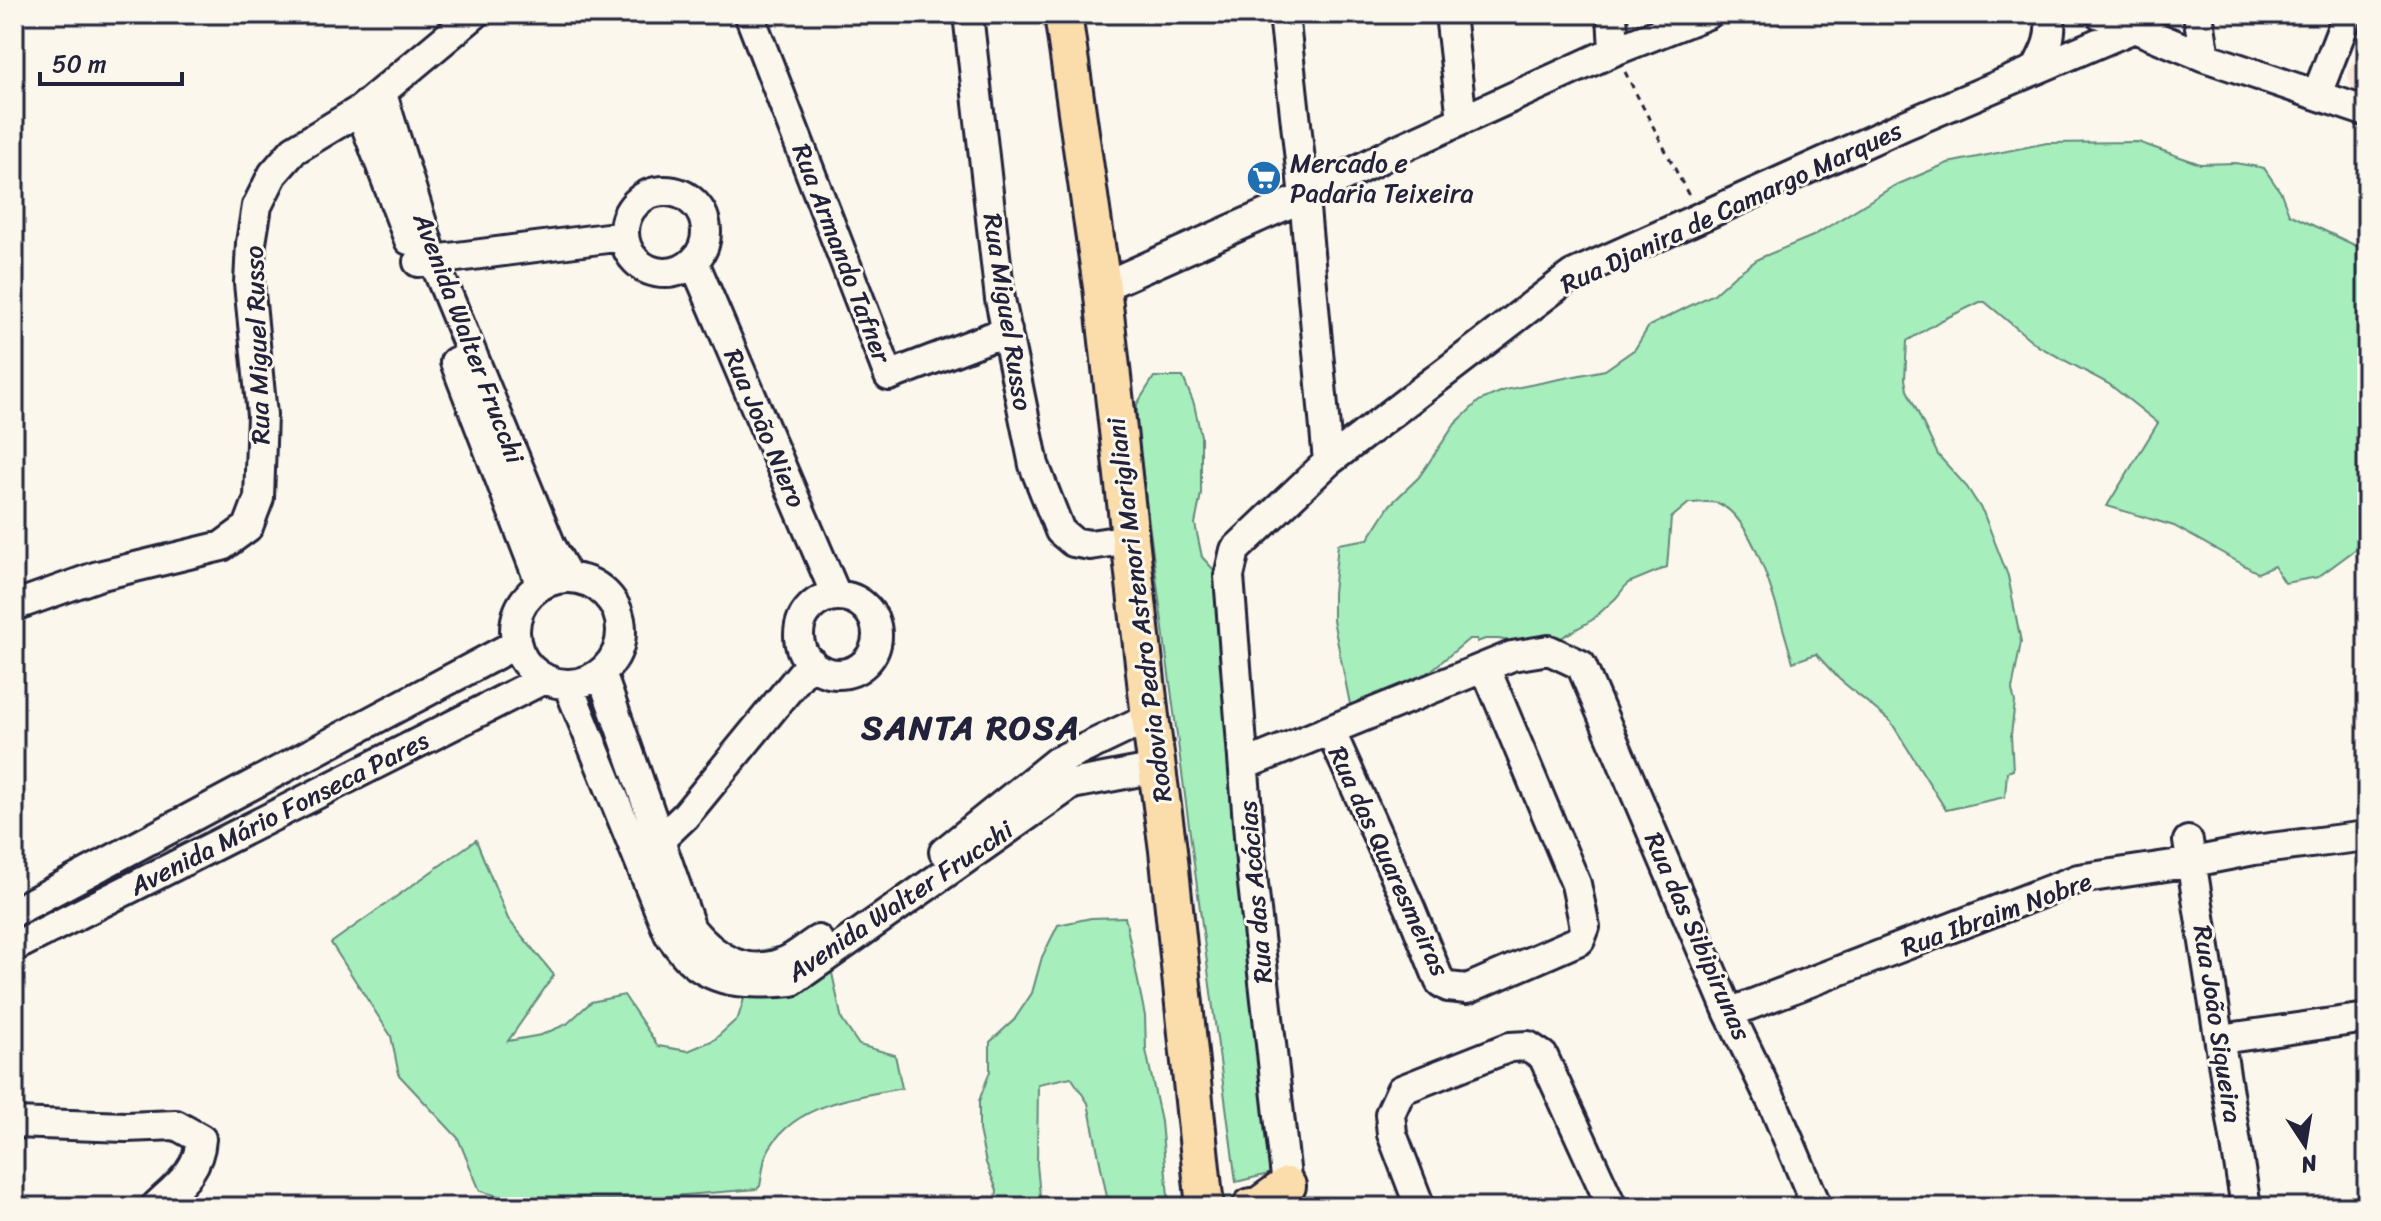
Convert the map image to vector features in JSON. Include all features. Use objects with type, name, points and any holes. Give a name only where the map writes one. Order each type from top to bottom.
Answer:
[{"type":"main road","name":"Rodovia Pedro Astenori Marigliani","points":[[1063,14],[1102,287],[1150,717],[1212,1206]]},
{"type":"main road","points":[[1251,1207],[1287,1196]]},
{"type":"street","name":"Rua Miguel Russo","points":[[14,606],[98,576],[222,546],[248,527],[259,498],[262,415],[249,283],[257,206],[273,174],[294,150],[371,102],[475,14]]},
{"type":"street","name":"Rua Armando Tafner","points":[[749,14],[889,376],[1007,331]]},
{"type":"street","name":"Rua Miguel Russo","points":[[968,14],[1000,299],[1034,465],[1060,531],[1073,542],[1090,545],[1130,539]]},
{"type":"street","points":[[1284,14],[1328,462]]},
{"type":"street","points":[[1450,14],[1462,120]]},
{"type":"street","points":[[1612,14],[1614,51]]},
{"type":"street","points":[[1102,287],[1304,197],[1614,51],[1708,14]]},
{"type":"street","points":[[2036,69],[2049,44],[2052,29],[2050,14]]},
{"type":"street","points":[[2100,14],[2205,57],[2367,112]]},
{"type":"street","points":[[2198,14],[2205,57]]},
{"type":"street","points":[[2317,94],[2348,14]]},
{"type":"street","name":"Rua Djanira de Camargo Marques","points":[[1229,576],[1235,550],[1328,462],[1572,275],[1905,125],[2136,27]]},
{"type":"street","name":"Avenida Walter Frucchi","points":[[371,102],[539,586]]},
{"type":"street","points":[[668,190],[694,202],[707,227],[706,241],[694,262],[675,272],[656,273],[634,259],[623,236],[631,208],[641,198],[668,190]]},
{"type":"street","points":[[425,260],[623,236]]},
{"type":"street","name":"Avenida Walter Frucchi","points":[[425,260],[551,546],[569,578]]},
{"type":"street","name":"Rua João Niero","points":[[694,262],[836,595]]},
{"type":"street","name":"Rua das Acácias","points":[[1229,576],[1252,875],[1287,1196]]},
{"type":"street","points":[[569,578],[584,580],[608,597],[620,621],[619,646],[612,661],[601,673],[586,681],[556,682],[534,673],[522,659],[514,627],[518,611],[539,586],[569,578]]},
{"type":"street","points":[[836,595],[861,602],[870,611],[878,635],[868,659],[846,673],[821,670],[811,662],[800,645],[800,623],[805,613],[823,598],[836,595]]},
{"type":"street","name":"Avenida Mário Fonseca Pares","points":[[14,912],[516,644]]},
{"type":"street","name":"Rua das Sibipirunas","points":[[1485,667],[1512,656],[1549,650],[1581,665],[1729,1013],[1774,1106],[1817,1207]]},
{"type":"street","points":[[660,840],[685,816],[811,662]]},
{"type":"street","points":[[1244,765],[1485,667]]},
{"type":"street","name":"Rua das Quaresmeiras","points":[[1330,730],[1440,982],[1448,987],[1467,989],[1580,940],[1585,927],[1576,884],[1485,667]]},
{"type":"street","name":"Avenida Walter Frucchi","points":[[601,673],[691,929],[707,948],[730,963],[757,967],[784,962],[910,880],[1064,773]]},
{"type":"street","name":"Avenida Walter Frucchi","points":[[556,682],[669,934],[690,960],[721,978],[752,984],[792,981],[1064,773]]},
{"type":"street","name":"Avenida Mário Fonseca Pares","points":[[14,947],[556,682]]},
{"type":"street","points":[[1064,773],[1150,717]]},
{"type":"street","points":[[1064,773],[1157,768]]},
{"type":"street","name":"Rua Ibraim Nobre","points":[[1729,1013],[2078,879],[2190,852],[2366,844]]},
{"type":"street","name":"Rua João Siqueira","points":[[2190,852],[2246,1207]]},
{"type":"street","points":[[2221,1039],[2367,1018]]},
{"type":"street","points":[[1420,1207],[1392,1134],[1390,1114],[1401,1090],[1510,1047],[1528,1046],[1543,1056],[1612,1207]]},
{"type":"street","points":[[14,1123],[126,1127],[176,1125],[201,1139],[200,1156],[185,1179],[155,1207]]},
{"type":"path","points":[[1614,51],[1700,218]]},
{"type":"shaded area","points":[[2367,28],[2367,96],[2352,90],[2348,74]]},
{"type":"green space","points":[[2138,142],[2200,164],[2235,163],[2264,168],[2281,193],[2289,214],[2367,251],[2367,541],[2318,577],[2285,583],[2274,566],[2258,573],[2174,526],[2107,506],[2158,423],[2109,384],[2038,346],[1985,302],[1980,302],[1907,341],[1905,379],[1907,390],[1938,455],[1967,487],[1983,512],[2008,576],[2021,642],[2012,690],[2015,702],[2011,735],[2013,770],[2007,772],[2005,797],[1946,810],[1891,722],[1839,679],[1816,654],[1793,662],[1757,552],[1734,515],[1713,502],[1689,503],[1671,518],[1667,567],[1628,583],[1592,620],[1561,638],[1528,644],[1498,639],[1477,642],[1477,639],[1469,639],[1415,684],[1352,714],[1333,620],[1338,544],[1368,539],[1390,505],[1419,477],[1455,424],[1479,401],[1505,390],[1605,370],[1635,349],[1649,326],[1714,294],[1760,258],[1813,236],[1894,186],[1948,163],[2047,143]]},
{"type":"green space","points":[[1154,377],[1183,377],[1194,404],[1201,436],[1201,494],[1195,524],[1202,557],[1224,581],[1277,1172],[1236,1182],[1137,432],[1137,404]]},
{"type":"green space","points":[[476,840],[508,919],[554,975],[508,1041],[541,1035],[567,1024],[591,1002],[624,995],[658,1046],[688,1051],[714,1040],[738,1018],[759,951],[792,944],[828,954],[842,1020],[859,1045],[895,1055],[902,1088],[825,1106],[790,1124],[766,1155],[757,1189],[637,1199],[516,1201],[480,1191],[458,1138],[399,1075],[391,1036],[331,943]]},
{"type":"green space","points":[[1125,917],[1145,1016],[1146,1050],[1161,1122],[1169,1207],[1109,1207],[1088,1103],[1071,1077],[1038,1084],[1037,1164],[1041,1207],[995,1207],[997,1190],[986,1163],[979,1130],[979,1101],[990,1071],[990,1042],[1014,1020],[1032,993],[1042,957],[1058,925],[1091,918]]},
{"type":"place","name":"Mercado e Padaria Teixeira","points":[[1264,178]]},
{"type":"district","name":"SANTA ROSA","points":[[971,728]]}]
